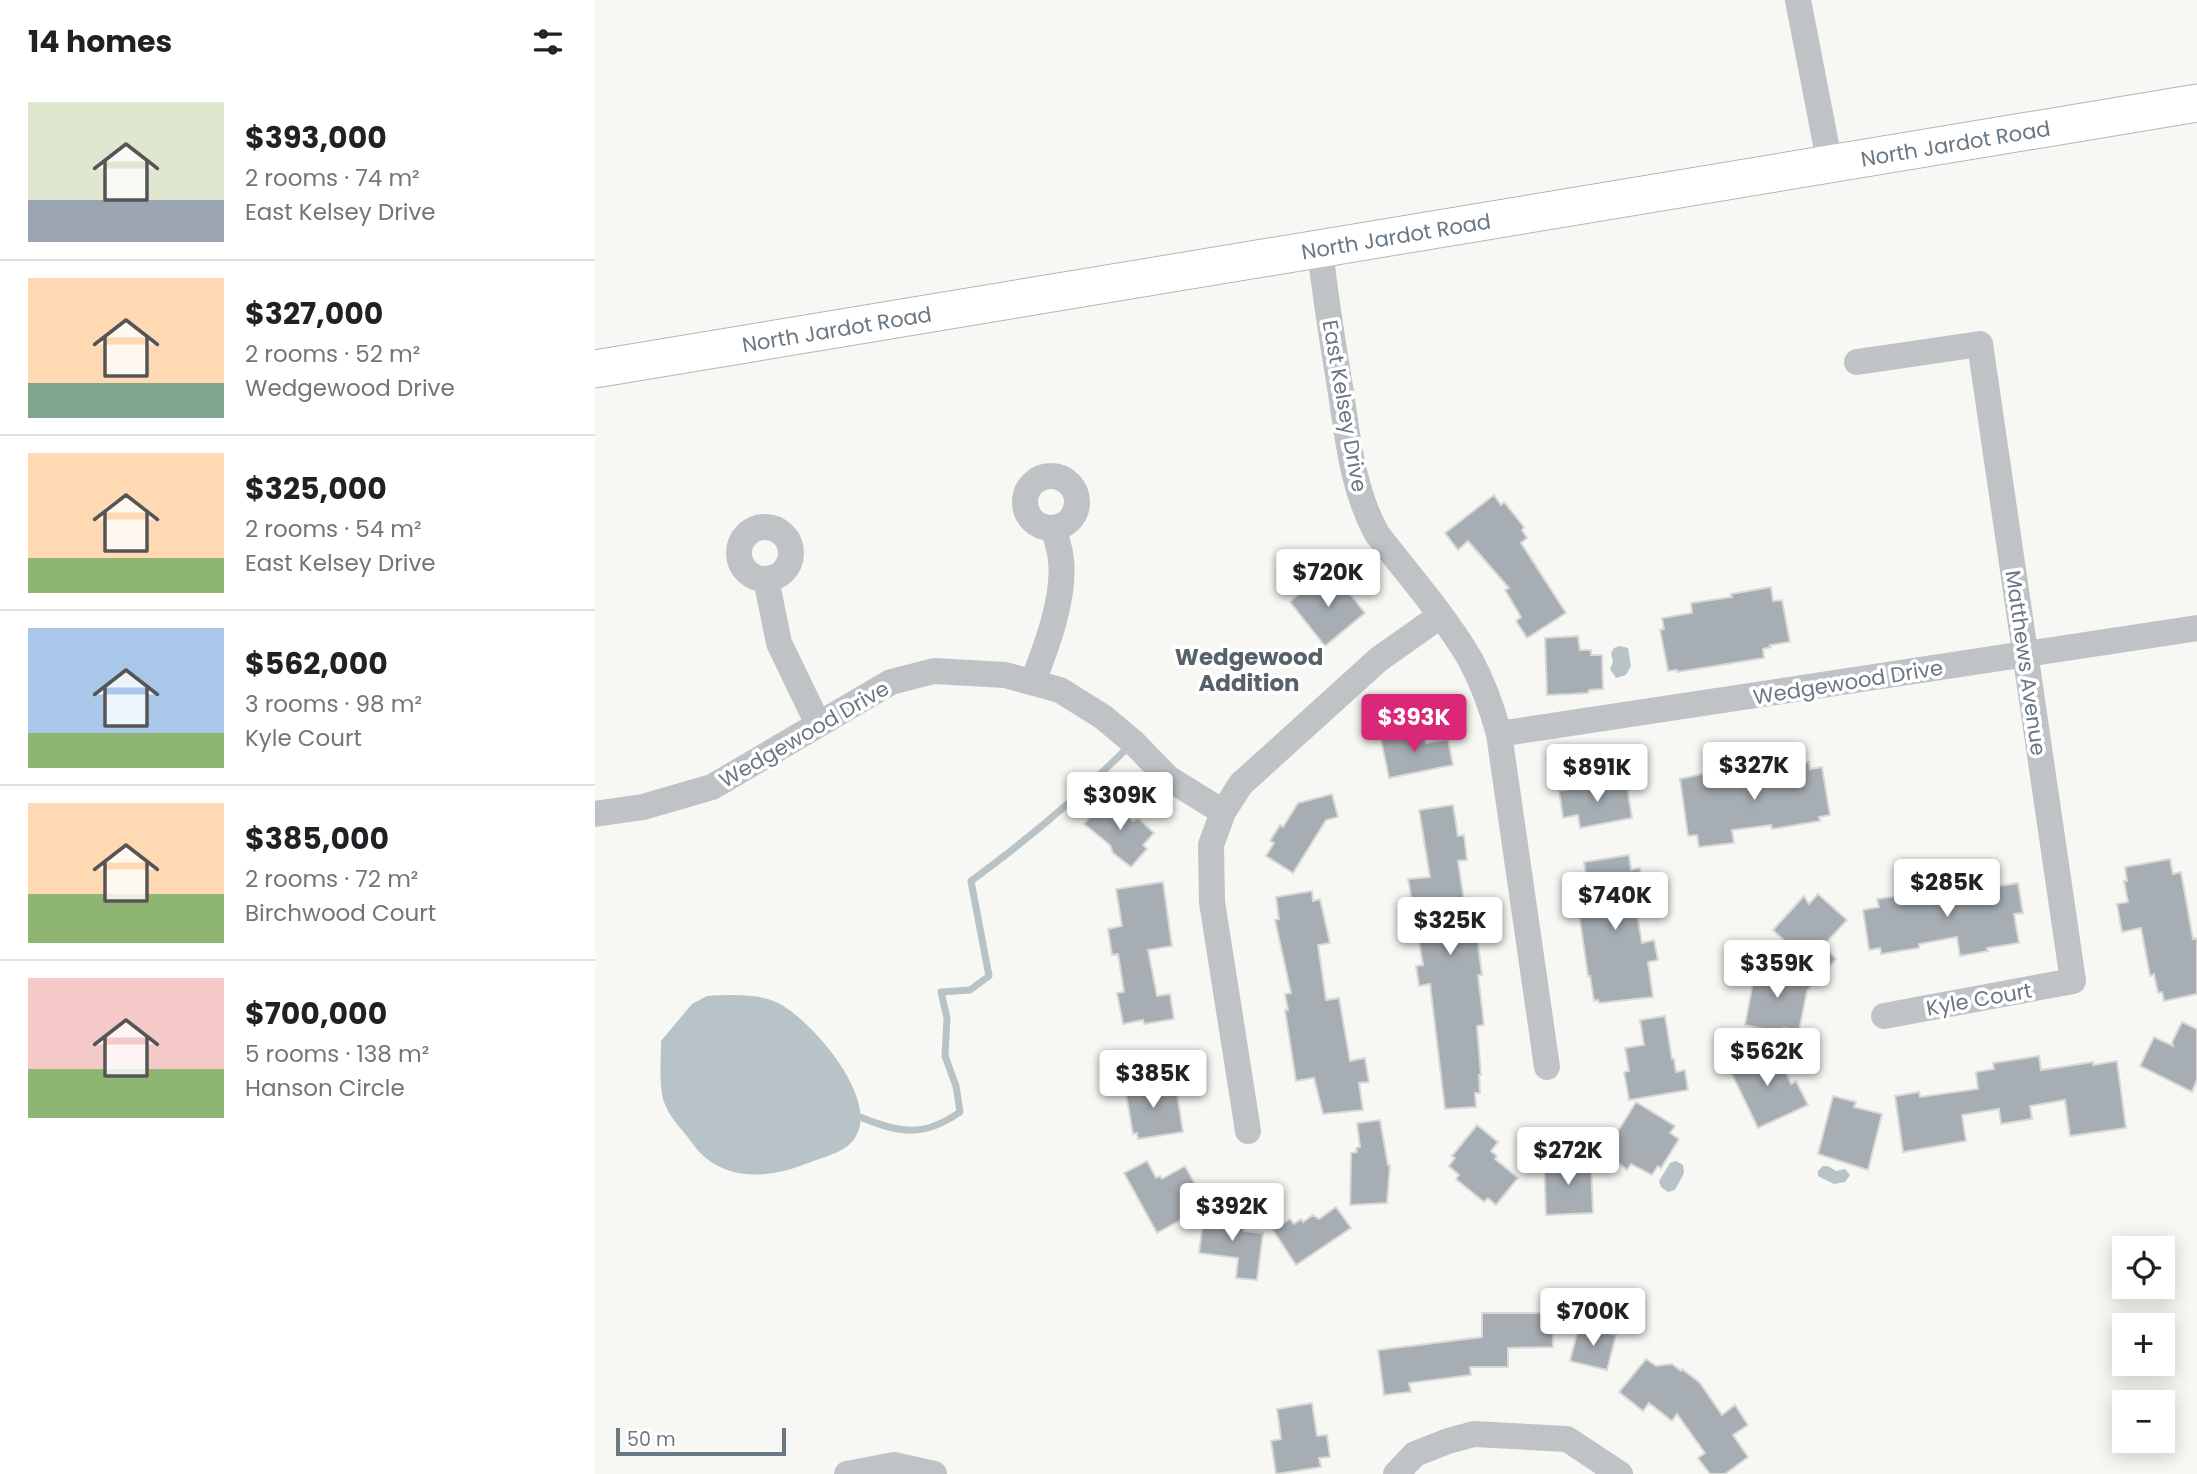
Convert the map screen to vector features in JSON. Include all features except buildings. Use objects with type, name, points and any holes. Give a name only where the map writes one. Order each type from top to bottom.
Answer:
[{"type":"main road","name":"North Jardot Road","points":[[595,369],[2197,103]]},
{"type":"street","points":[[1798,0],[1830,165]]},
{"type":"street","name":"East Kelsey Drive","points":[[1320,248],[1326,301],[1359,495],[1377,534],[1470,660],[1492,709],[1499,734],[1547,1067]]},
{"type":"street","name":"Matthews Avenue","points":[[1857,362],[1980,344],[2073,981]]},
{"type":"street","points":[[1033,681],[1055,617],[1061,578],[1061,560],[1054,528]]},
{"type":"street","points":[[766,579],[779,643],[818,724]]},
{"type":"street","points":[[1248,1132],[1212,902],[1211,845],[1223,813],[1241,784],[1379,659],[1440,617]]},
{"type":"street","name":"Wedgewood Drive","points":[[1499,734],[2197,628]]},
{"type":"street","name":"Wedgewood Drive","points":[[595,814],[643,807],[712,787],[891,682],[934,671],[1005,675],[1060,690],[1081,701],[1133,742],[1168,778],[1223,813]]},
{"type":"street","name":"Kyle Court","points":[[1884,1016],[2073,981]]},
{"type":"street","points":[[1396,1474],[1415,1454],[1473,1434],[1567,1439],[1620,1474]]},
{"type":"street","points":[[847,1474],[894,1465],[933,1474]]},
{"type":"shaded area","points":[[1614,648],[1628,648],[1631,666],[1626,675],[1616,678],[1610,669],[1613,662],[1611,653]]},
{"type":"shaded area","points":[[733,995],[768,999],[790,1010],[805,1023],[836,1059],[849,1079],[857,1099],[861,1118],[857,1134],[849,1145],[836,1153],[796,1168],[757,1175],[731,1171],[701,1154],[673,1118],[663,1099],[661,1041],[692,1004],[707,996]]},
{"type":"shaded area","points":[[1676,1161],[1683,1165],[1684,1173],[1675,1190],[1668,1192],[1661,1187],[1659,1181],[1670,1163]]},
{"type":"shaded area","points":[[1823,1166],[1836,1171],[1845,1169],[1850,1175],[1845,1182],[1834,1184],[1818,1176],[1818,1171]]},
{"type":"waterway","points":[[860,1117],[887,1127],[911,1130],[934,1126],[960,1112],[956,1086],[945,1056],[947,1018],[941,992],[970,990],[989,976],[971,881],[1053,816],[1130,745]]},
{"type":"district","name":"Wedgewood Addition","points":[[1249,670]]}]
